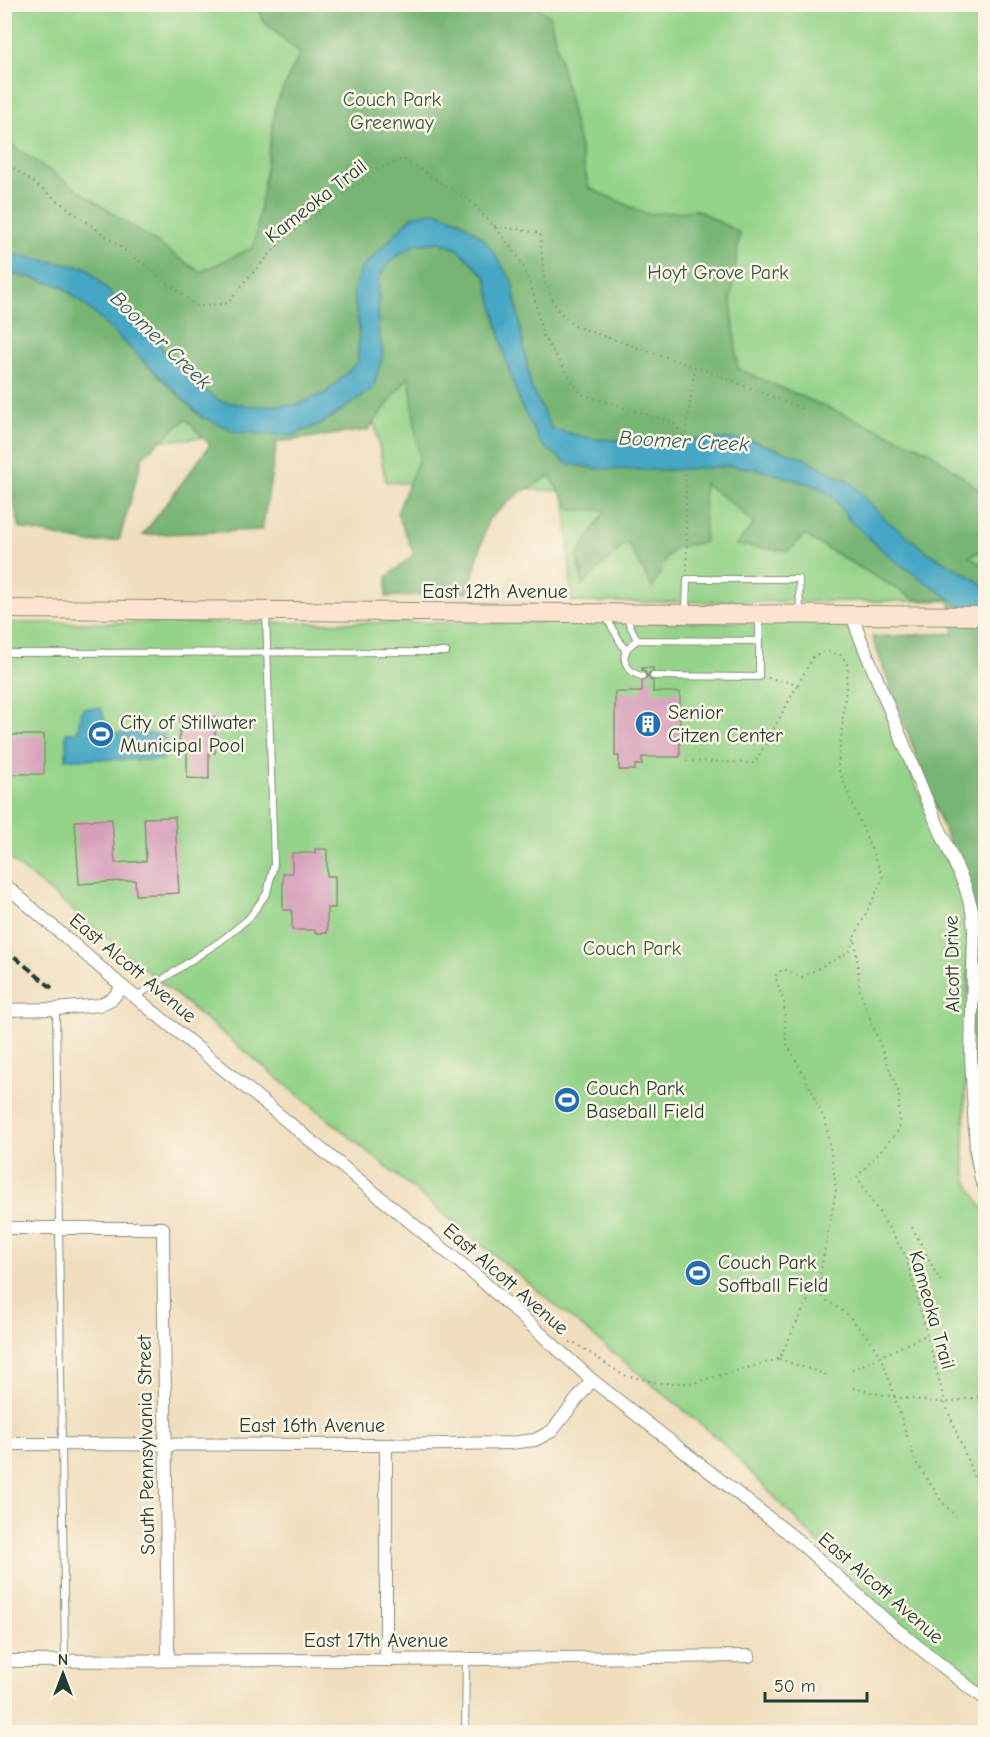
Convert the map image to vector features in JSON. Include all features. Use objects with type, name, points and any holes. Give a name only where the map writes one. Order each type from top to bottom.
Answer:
[{"type":"street","name":"East 12th Avenue","points":[[4,609],[986,616]]},
{"type":"street","name":"Alcott Drive","points":[[853,616],[927,801],[965,886],[972,910],[974,931],[971,1056],[976,1151],[981,1179],[986,1190]]},
{"type":"street","name":"East Alcott Avenue","points":[[4,884],[123,987],[480,1279],[592,1380],[796,1539],[891,1624],[970,1689],[986,1699]]},
{"type":"street","points":[[4,1010],[99,1005],[112,999],[123,987]]},
{"type":"street","points":[[4,1228],[59,1228]]},
{"type":"street","name":"South Pennsylvania Street","points":[[59,1228],[163,1228],[168,1660]]},
{"type":"street","name":"East 16th Avenue","points":[[4,1444],[510,1443],[535,1440],[552,1431],[592,1380]]},
{"type":"street","points":[[386,1445],[386,1660]]},
{"type":"street","name":"East 17th Avenue","points":[[4,1661],[749,1656]]},
{"type":"lane","points":[[686,615],[687,579],[799,579],[800,616]]},
{"type":"lane","points":[[136,997],[249,918],[267,893],[274,864],[266,611]]},
{"type":"lane","points":[[604,614],[626,652]]},
{"type":"lane","points":[[625,614],[637,640]]},
{"type":"lane","points":[[653,676],[759,677],[759,615]]},
{"type":"lane","points":[[642,676],[628,669],[624,660],[626,652],[637,640],[759,641]]},
{"type":"lane","points":[[4,653],[446,652]]},
{"type":"lane","points":[[56,1009],[65,1661]]},
{"type":"lane","points":[[465,1732],[466,1659]]},
{"type":"path","name":"Kameoka Trail","points":[[4,161],[198,307],[228,303],[285,238],[378,169],[404,159],[469,200],[494,226],[520,259],[533,292],[543,336],[581,394],[674,423],[685,438]]},
{"type":"path","points":[[494,226],[540,232],[544,280],[557,309],[574,326],[695,367],[805,410]]},
{"type":"path","points":[[687,579],[685,438],[695,367]]},
{"type":"path","points":[[686,761],[755,763],[813,657],[826,651],[842,655],[848,666],[838,768],[883,878],[849,952],[802,977],[783,969],[776,975],[784,1002],[786,1042],[826,1123],[836,1190],[820,1275],[778,1359]]},
{"type":"path","points":[[759,677],[798,684]]},
{"type":"path","name":"Kameoka Trail","points":[[855,936],[860,993],[899,1094],[899,1130],[857,1177],[906,1256],[945,1403],[986,1508]]},
{"type":"path","points":[[912,1227],[940,1281]]},
{"type":"path","points":[[820,1275],[823,1298],[847,1314],[869,1339],[884,1361],[915,1461],[943,1503],[956,1517]]},
{"type":"path","points":[[852,1370],[926,1335]]},
{"type":"path","points":[[562,1352],[572,1341],[623,1375],[659,1383],[693,1383],[778,1359],[827,1375]]},
{"type":"path","points":[[853,1388],[894,1397],[945,1403],[983,1396]]},
{"type":"green space","name":"Hoyt Grove Park","points":[[5,5],[985,5],[985,601],[572,602],[565,491],[386,482],[375,425],[5,452]]},
{"type":"green space","name":"Couch Park Greenway","points":[[258,5],[533,5],[550,16],[589,188],[647,214],[697,210],[740,233],[731,298],[738,369],[929,451],[985,494],[985,550],[969,556],[985,567],[985,587],[929,553],[886,520],[850,482],[804,458],[750,440],[593,439],[552,429],[531,387],[512,281],[435,211],[353,293],[359,328],[358,362],[326,393],[296,405],[252,406],[220,401],[196,384],[87,268],[5,253],[4,140],[200,272],[254,247],[276,104],[300,53],[262,20]]},
{"type":"green space","points":[[440,242],[459,250],[486,277],[507,364],[522,408],[568,464],[599,469],[671,470],[732,466],[757,469],[817,486],[833,497],[850,521],[980,621],[986,631],[985,1176],[976,1151],[965,886],[872,637],[954,633],[949,599],[914,599],[804,535],[789,551],[736,545],[754,524],[735,506],[704,483],[705,542],[676,547],[666,558],[653,588],[627,542],[583,585],[577,556],[606,510],[571,510],[550,476],[519,493],[488,520],[468,592],[386,597],[387,577],[414,554],[397,513],[419,458],[409,376],[368,430],[277,442],[262,530],[143,535],[210,445],[186,419],[143,456],[119,540],[89,543],[20,528],[5,471],[4,274],[29,277],[61,286],[92,311],[202,418],[323,423],[373,388],[383,355],[378,328],[379,278],[389,262],[414,245]]},
{"type":"green space","name":"Couch Park","points":[[847,622],[968,913],[964,1155],[967,1181],[986,1214],[985,1690],[871,1598],[720,1440],[5,855],[4,623]]},
{"type":"water","name":"Boomer Creek","points":[[435,211],[461,221],[486,241],[512,281],[531,387],[552,429],[593,439],[750,440],[804,458],[850,482],[886,520],[929,553],[985,587],[985,631],[980,620],[890,557],[850,521],[833,497],[817,486],[757,469],[732,466],[671,470],[599,469],[568,464],[542,445],[522,408],[507,364],[486,277],[459,250],[440,242],[414,245],[389,262],[379,278],[378,328],[383,355],[373,388],[323,423],[291,436],[237,432],[202,417],[92,311],[61,286],[29,277],[5,274],[4,253],[87,268],[196,384],[220,401],[252,406],[296,405],[326,393],[358,362],[359,328],[353,293],[360,270],[413,216]]},
{"type":"water","name":"City of Stillwater Municipal Pool","points":[[83,708],[101,708],[109,733],[164,734],[164,760],[66,759],[66,733],[77,732]]},
{"type":"building","name":"Senior Citzen Center","points":[[642,668],[653,668],[648,677],[653,681],[653,692],[680,692],[680,757],[642,757],[642,765],[635,765],[635,770],[619,770],[619,756],[615,756],[615,692],[642,692],[642,681],[647,675]]},
{"type":"building","points":[[180,717],[215,717],[215,753],[209,752],[209,779],[187,778],[187,752],[179,752]]},
{"type":"building","points":[[4,735],[44,735],[44,774],[4,774]]},
{"type":"building","points":[[175,817],[179,893],[136,895],[135,880],[79,884],[75,821],[112,819],[115,863],[146,861],[144,818]]},
{"type":"building","points":[[315,849],[327,849],[327,876],[335,876],[335,908],[327,908],[327,933],[315,933],[315,930],[292,930],[292,910],[283,910],[283,873],[292,873],[292,853],[315,853]]},
{"type":"railway","points":[[4,948],[52,988]]},
{"type":"place","name":"Senior Citzen Center","points":[[648,724]]},
{"type":"place","name":"City of Stillwater Municipal Pool","points":[[101,734]]},
{"type":"place","name":"Couch Park Baseball Field","points":[[567,1100]]},
{"type":"place","name":"Couch Park Softball Field","points":[[698,1273]]}]
